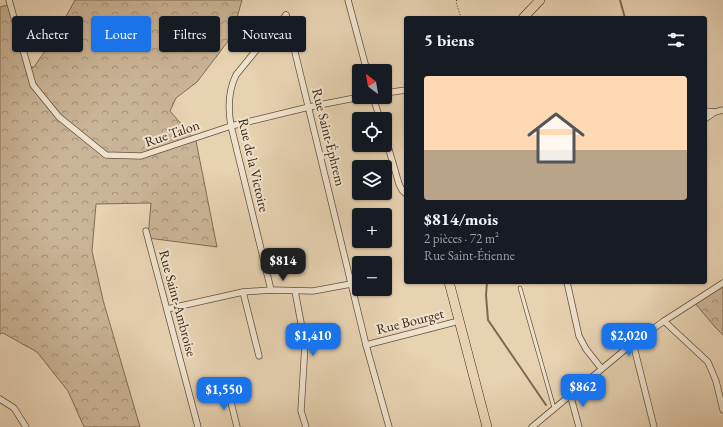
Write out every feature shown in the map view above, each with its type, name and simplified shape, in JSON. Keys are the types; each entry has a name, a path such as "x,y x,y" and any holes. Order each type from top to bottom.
{"main road":[{"path":"525,16 540,0"},
{"path":"450,284 487,427"}],"street":[{"name":"Rue Talon","path":"9,0 34,85 59,117 106,155 141,156 231,126 309,107 352,99"},
{"path":"348,0 364,64"},
{"name":"Rue de la Victoire","path":"271,290 231,126 229,104 232,84 242,67 275,26 286,15"},
{"name":"Rue Saint-Éphrem","path":"286,15 366,345 389,427"},
{"path":"392,92 404,90"},
{"path":"707,111 714,112 723,110"},
{"path":"707,117 714,112"},
{"path":"390,152 399,184 404,192"},
{"name":"Rue Saint-Ambroise","path":"146,231 198,427"},
{"path":"532,427 601,368 633,343 723,283"},
{"path":"167,309 243,292 271,290 313,291 351,284"},
{"path":"567,284 579,336 586,349 601,368"},
{"path":"294,291 305,344 302,411 306,427"},
{"path":"243,292 259,356"},
{"name":"Rue Bourget","path":"366,345 459,320"},
{"path":"664,321 708,362 716,381 723,410"},
{"path":"633,343 654,427"},
{"path":"228,390 237,427"},
{"path":"570,394 579,427"},
{"path":"0,399 14,408 26,427"}],"lane":[{"path":"520,288 554,408"}],"path":[{"path":"457,0 456,2 460,16"}],"green space":[{"path":"75,0 242,0 238,16 228,16 228,41 220,52 220,16 159,16 159,52 220,52 197,82 176,98 170,111 196,141 217,247 148,238 151,203 96,204 92,251 103,300 140,427 84,427 68,391 37,352 3,333 0,334 0,7 11,4 14,16 12,16 12,52 24,52 26,60 31,67 34,67 44,52 83,52 83,16 66,16"},
{"path":"723,287 723,335 694,302"}],"waterway":[{"path":"620,0 624,16"},
{"path":"487,284 488,320 546,405"}]}
